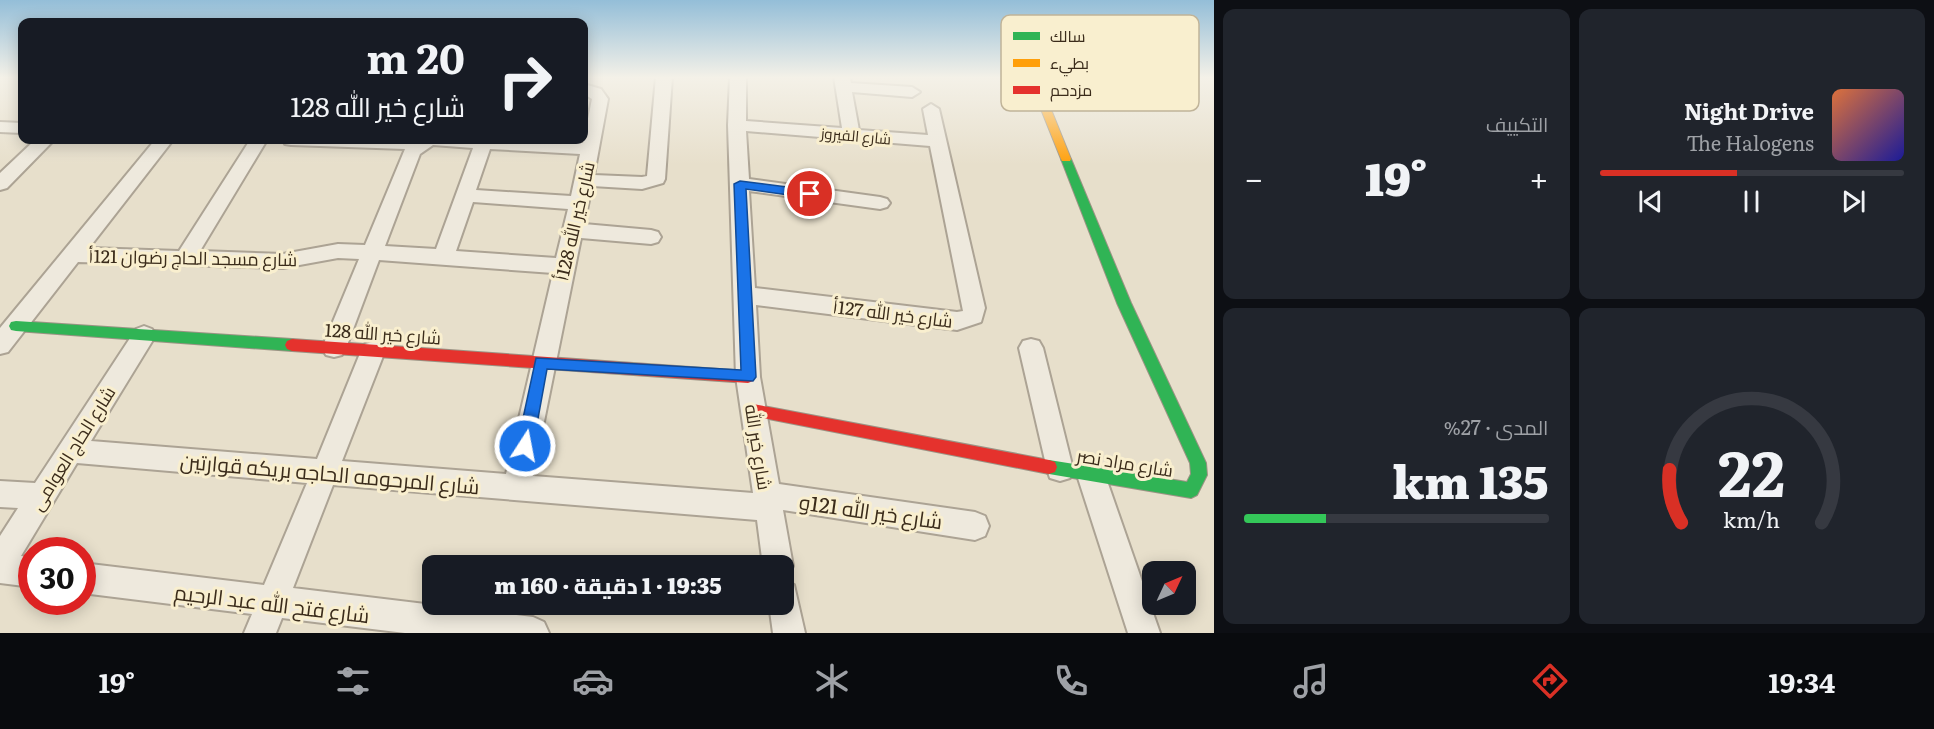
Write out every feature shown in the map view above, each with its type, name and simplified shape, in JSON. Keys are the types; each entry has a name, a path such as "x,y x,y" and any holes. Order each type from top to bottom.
{"street":[{"name":"شارع خير الله 128أ","path":"517,487 541,362 585,180 598,107"},
{"path":"585,180 642,183 656,179 662,107"},
{"name":"شارع خير الله","path":"737,107 748,377 776,555"},
{"path":"847,107 851,134"},
{"name":"شارع خير الله 127أ","path":"745,295 957,321 969,319 974,313 974,308 931,110"},
{"name":"شارع مراد نصر","path":"753,410 1091,475 1191,490 1199,475 1198,463 1124,303 1047,111"},
{"name":"شارع الفيروز","path":"737,125 938,141"},
{"path":"0,127 18,128"},
{"path":"0,184 41,144"},
{"path":"0,345 161,144"},
{"path":"185,258 256,144"},
{"path":"334,348 412,151 421,144"},
{"path":"444,257 483,144"},
{"path":"501,144 590,149"},
{"path":"740,184 880,203"},
{"path":"466,195 579,203"},
{"path":"573,231 651,237"},
{"name":"شارع مسجد الحاج رضوان 121أ","path":"72,255 284,261 338,251 565,266"},
{"name":"شارع خير الله 128","path":"16,326 748,377"},
{"name":"شارع الحاج العوامى","path":"0,562 144,335"},
{"path":"1031,348 1060,469"},
{"path":"260,633 373,351"},
{"name":"شارع المرحومه الحاجه بريكه قوارتين","path":"70,451 517,487 768,502"},
{"path":"1091,475 1144,633"},
{"path":"0,494 41,496"},
{"name":"شارع خير الله 121و","path":"768,502 975,526"},
{"path":"0,568 18,570"},
{"name":"شارع فتح الله عبد الرحيم","path":"96,580 272,602 455,629 533,633"},
{"path":"786,615 789,633"}],"traffic: fast":[{"path":"1049,467 1191,490 1199,475 1198,463 1124,303 1066,159"},
{"path":"16,326 292,345"}],"traffic: slow":[{"path":"1047,111 1066,159"}],"traffic: jam":[{"path":"292,345 748,377"},
{"path":"753,410 1049,467"}],"route":[{"path":"525,446 541,362 748,377 740,184 810,194"}]}
